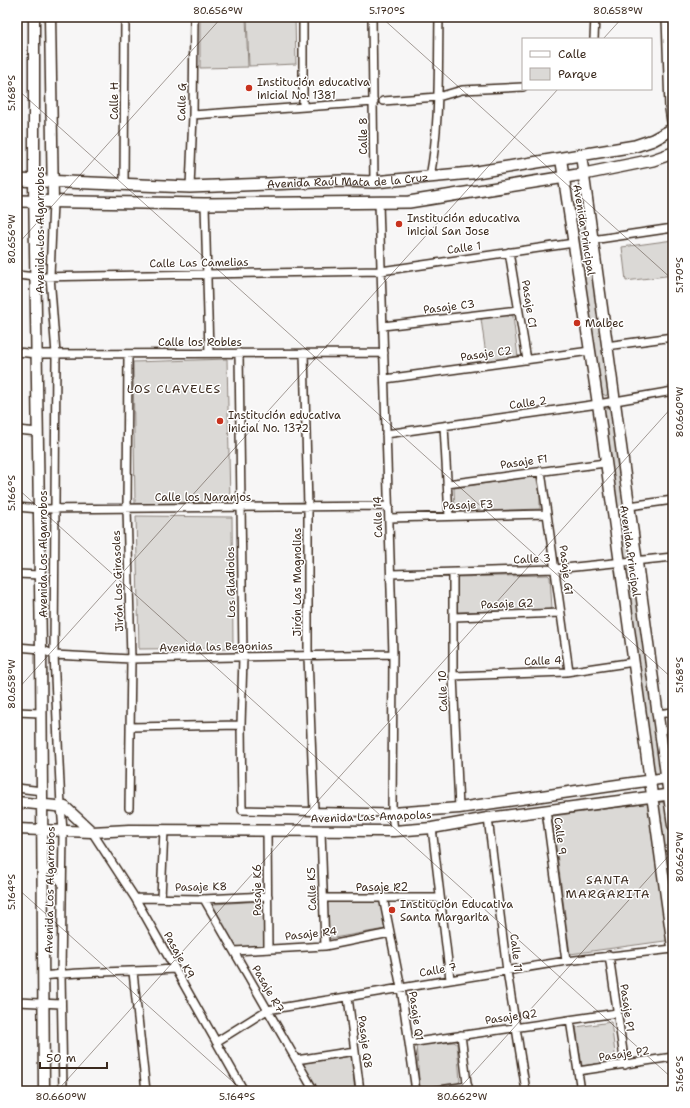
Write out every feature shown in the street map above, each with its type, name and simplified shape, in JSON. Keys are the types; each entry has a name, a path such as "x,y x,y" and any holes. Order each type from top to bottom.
{"main road":[{"name":"Avenida Raúl Mata de la Cruz","path":"17,180 124,186 190,187 342,181 374,182 471,173 635,146 653,140 672,129"},
{"name":"Avenida Raúl Mata de la Cruz","path":"17,201 205,204 409,202 564,178 653,160 673,154"}],"street":[{"name":"Avenida Los Algarrobos","path":"34,17 34,202 41,648 40,713 44,1091"},
{"name":"Avenida Los Algarrobos","path":"50,17 53,202 50,276 56,354 54,655 60,806 64,831 61,974 63,1091"},
{"name":"Calle H","path":"124,186 125,17"},
{"name":"Calle G","path":"190,187 193,114 194,17"},
{"path":"303,107 304,17"},
{"name":"Calle 8","path":"372,17 374,182"},
{"path":"430,177 434,155 438,97 439,17"},
{"path":"594,38 595,17"},
{"path":"666,17 669,108 672,129"},
{"path":"383,101 438,97 462,90 522,87"},
{"path":"193,114 374,102"},
{"name":"Avenida Principal","path":"581,155 657,714 670,778 673,824"},
{"name":"Avenida Principal","path":"561,159 598,404 673,948"},
{"name":"Calle 14","path":"379,203 393,654 392,813 394,831"},
{"path":"205,204 209,353"},
{"path":"592,240 673,228"},
{"name":"Calle 1","path":"381,271 574,243"},
{"name":"Pasaje C1","path":"509,252 526,360"},
{"name":"Calle Las Camelias","path":"17,275 36,277 381,271"},
{"name":"Pasaje C3","path":"383,326 518,310"},
{"path":"606,346 673,337"},
{"name":"Pasaje C2","path":"385,379 590,351"},
{"name":"Calle los Robles","path":"17,352 37,354 384,352"},
{"name":"Los Gladiolos","path":"239,353 243,658 241,725 242,810 314,811"},
{"name":"Jirón Las Magnolias","path":"304,353 308,507 308,657 314,811"},
{"name":"Jirón Los Girasoles","path":"128,354 127,508 131,659 129,808"},
{"name":"Calle 2","path":"386,434 598,404 673,391"},
{"path":"444,426 449,516"},
{"path":"17,430 38,432"},
{"name":"Pasaje F1","path":"447,484 541,470 605,463"},
{"name":"Pasaje G1","path":"541,470 569,671"},
{"path":"629,506 673,500"},
{"name":"Calle los Naranjos","path":"17,507 55,509 389,506"},
{"name":"Pasaje F3","path":"389,518 547,514"},
{"name":"Calle 3","path":"391,574 555,569 673,558"},
{"name":"Calle 10","path":"453,573 454,676 459,808"},
{"path":"17,574 40,575"},
{"name":"Pasaje G2","path":"454,617 560,614"},
{"path":"17,647 41,648"},
{"name":"Avenida las Begonias","path":"41,648 54,655 131,659 308,657 393,654"},
{"name":"Calle 4","path":"454,676 569,671 634,662"},
{"path":"17,712 40,713"},
{"path":"657,714 673,712"},
{"path":"130,727 241,725"},
{"name":"Avenida Las Amapolas","path":"392,813 459,808 670,778"},
{"path":"17,788 42,790"},
{"name":"Avenida Las Amapolas","path":"17,829 92,832 164,830 394,831 432,828 488,818 671,795"},
{"path":"17,802 65,807 92,832"},
{"name":"Calle 9","path":"546,810 566,961"},
{"path":"314,811 392,813"},
{"name":"Calle 11","path":"488,818 507,971 526,1091"},
{"path":"432,828 450,979"},
{"path":"161,898 164,830"},
{"name":"Pasaje K6","path":"267,831 268,949"},
{"name":"Calle K5","path":"321,831 324,946"},
{"name":"Pasaje K9","path":"92,832 135,898 244,1091"},
{"path":"42,870 50,870 62,883"},
{"name":"Pasaje K8","path":"135,898 204,899 268,896"},
{"name":"Pasaje Q1","path":"383,897 401,988 416,1091"},
{"name":"Pasaje R2","path":"323,898 440,898"},
{"name":"Pasaje R7","path":"204,899 314,1091"},
{"name":"Pasaje R4","path":"234,951 324,946 390,934"},
{"name":"Calle 7","path":"216,1042 267,1010 566,961 673,948"},
{"name":"Pasaje P1","path":"609,955 625,1065"},
{"path":"43,976 175,969"},
{"path":"133,972 146,1091"},
{"name":"Pasaje Q8","path":"348,997 360,1091"},
{"path":"17,1002 61,1004"},
{"name":"Pasaje Q2","path":"409,1043 617,1013"},
{"path":"570,1020 580,1091"},
{"path":"432,1091 468,1088 461,1035"},
{"path":"296,1060 355,1051"},
{"name":"Pasaje P2","path":"578,1071 673,1057"}],"green space":[{"path":"200,17 246,17 248,67 200,68"},
{"path":"247,17 295,17 296,64 249,66"},
{"path":"580,206 584,210 609,392 606,396 600,392 575,211 575,207"},
{"path":"673,240 673,275 626,281 622,247"},
{"path":"510,314 513,316 518,357 487,362 481,319"},
{"path":"227,359 230,502 135,504 133,362"},
{"path":"611,407 632,554 627,558 623,556 604,409"},
{"path":"536,476 540,493 540,509 455,512 454,488"},
{"path":"136,516 232,517 233,648 139,649"},
{"path":"631,565 633,568 661,773 658,775 652,772 624,568"},
{"path":"548,575 550,577 552,608 550,610 456,612 456,577"},
{"path":"661,802 666,804 673,854 673,916 657,804"},
{"path":"651,803 672,940 570,954 552,816"},
{"path":"262,901 264,904 264,945 262,947 234,947 213,905"},
{"path":"327,901 380,901 385,929 328,939"},
{"path":"611,1022 616,1061 582,1066 576,1027"},
{"path":"454,1042 457,1044 460,1081 457,1084 420,1090 416,1045"},
{"path":"351,1056 355,1091 318,1091 303,1065 304,1063"}],"place":[{"name":"Institución educativa inicial No. 1381","path":"249,88"},
{"name":"Institución educativa inicial San Jose","path":"399,224"},
{"name":"Malbec","path":"577,323"},
{"name":"Institución educativa inicial No. 1372","path":"220,421"},
{"name":"Institución Educativa Santa Margarita","path":"392,910"}],"district":[{"name":"LOS CLAVELES","path":"174,389"},
{"name":"SANTA MARGARITA","path":"608,887"}]}
